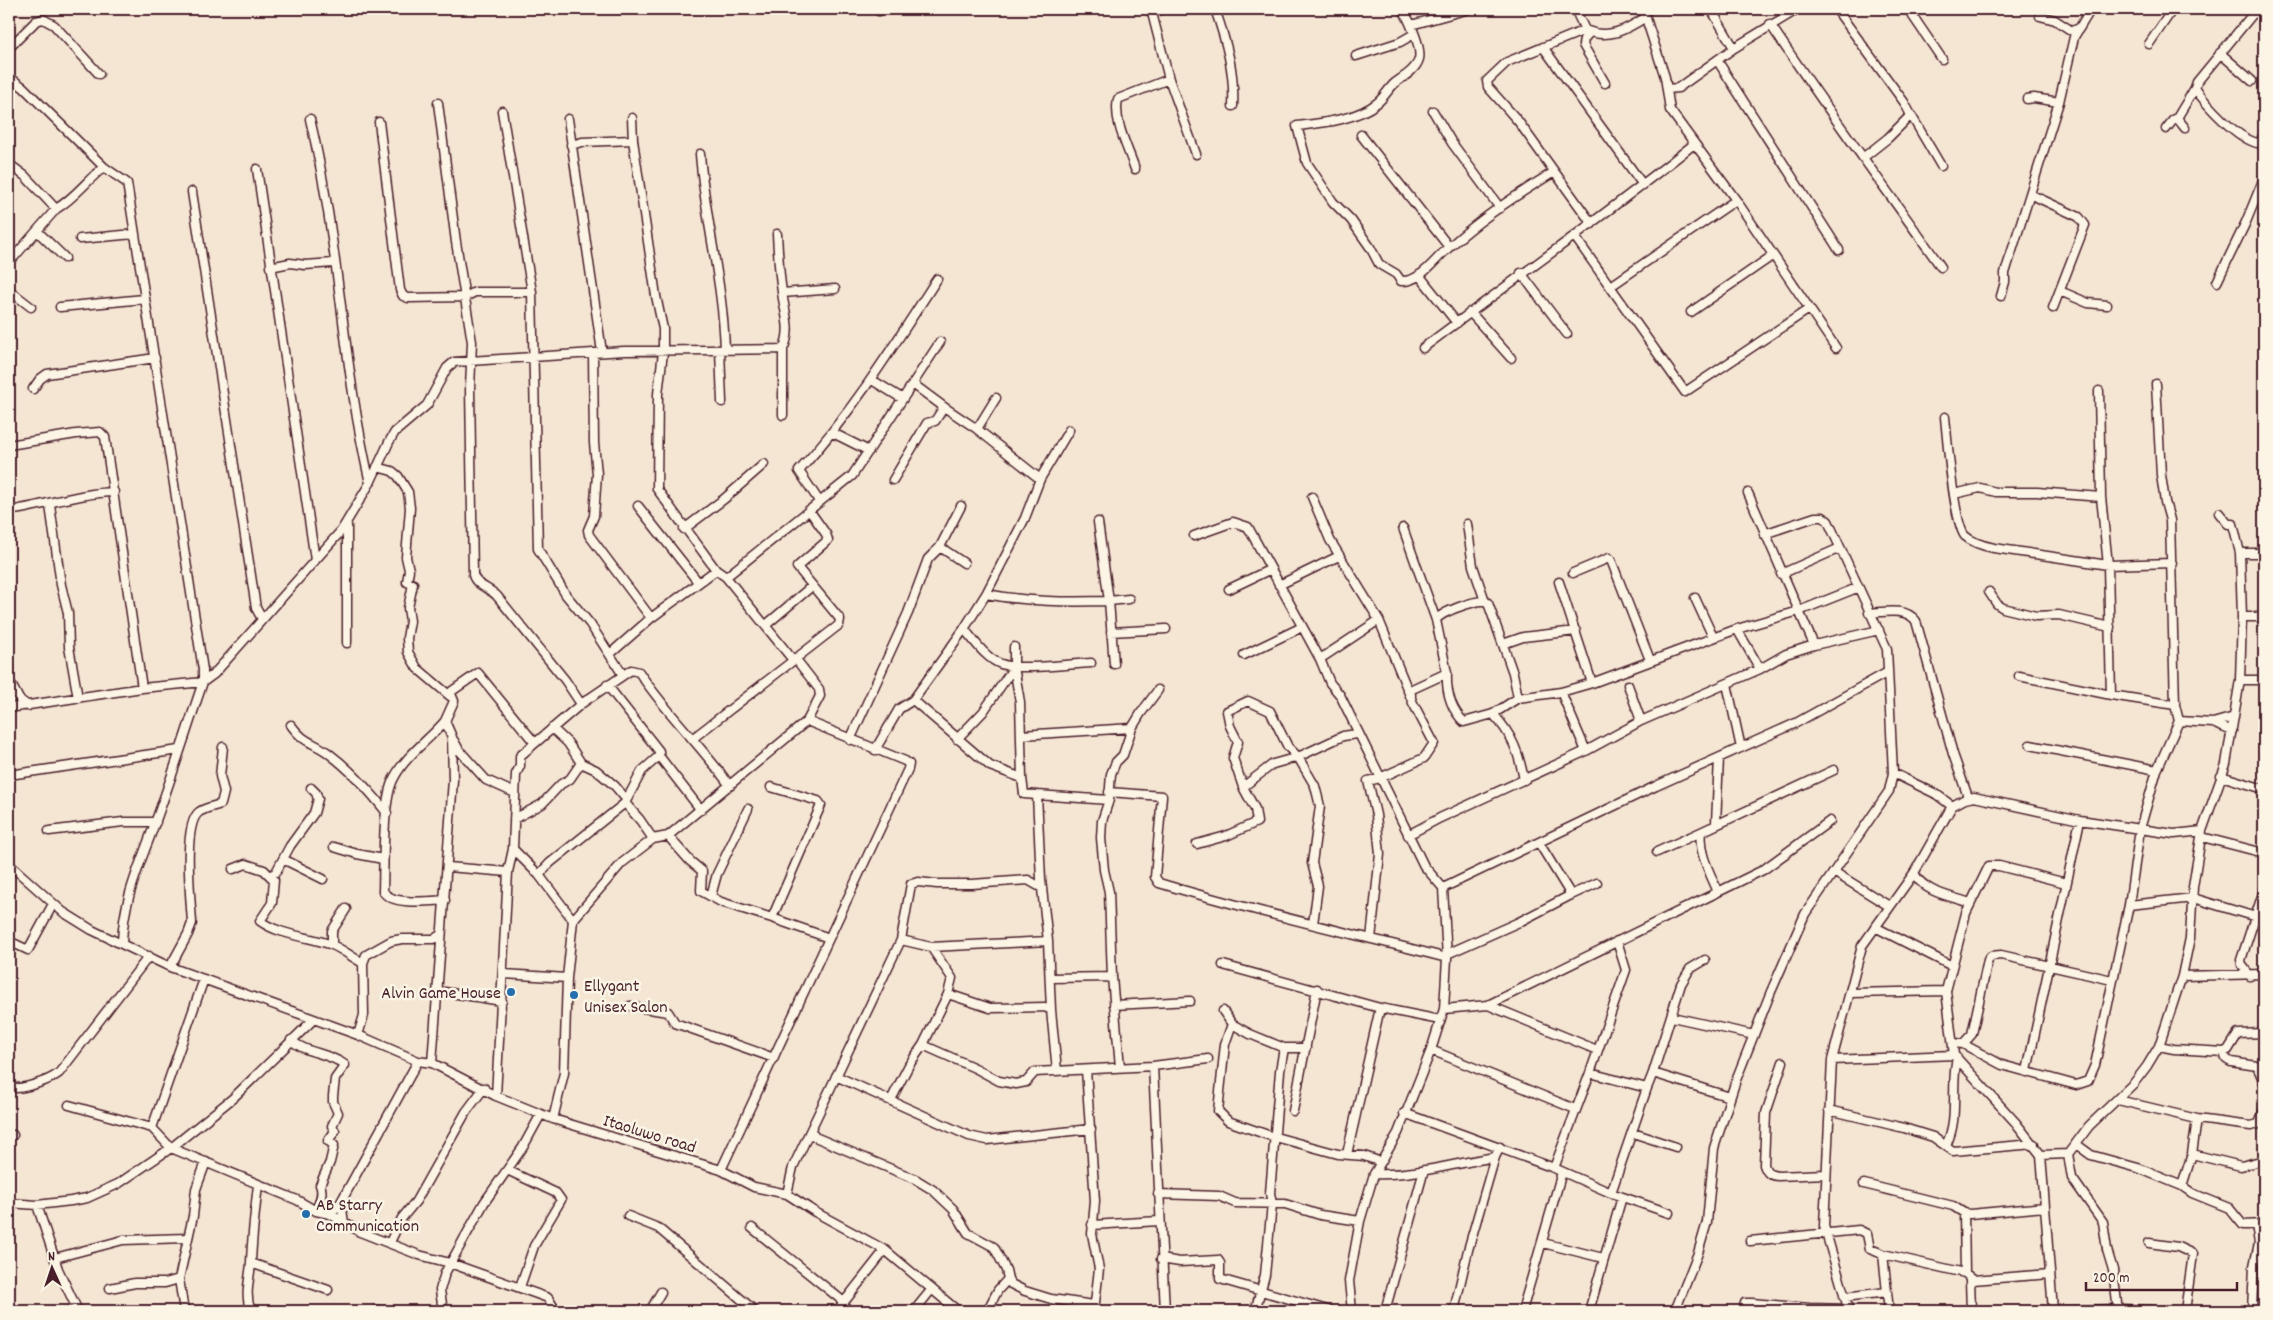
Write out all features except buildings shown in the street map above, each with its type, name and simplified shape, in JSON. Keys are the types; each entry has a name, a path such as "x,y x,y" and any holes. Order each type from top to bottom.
{"street":[{"path":"1163,9 1150,11 1169,79 1196,154"},
{"path":"1215,9 1231,63 1234,86 1233,106"},
{"path":"1403,9 1414,34 1419,54 1417,64 1394,84 1376,104 1366,110 1332,121 1297,126 1307,163 1333,202 1351,220 1370,247 1379,264 1396,274 1401,281 1410,281 1449,247 1500,208 1554,172"},
{"path":"1411,25 1469,9"},
{"path":"1575,9 1587,31 1583,45 1605,83"},
{"path":"1644,9 1665,76 1670,110 1736,200 1772,256 1836,348"},
{"path":"1710,9 1734,48"},
{"path":"1667,89 1678,88 1770,24 1798,9"},
{"path":"1836,9 1904,102 1941,166"},
{"path":"1908,9 1942,59"},
{"path":"2001,296 2005,282 2005,273 2058,102 2077,29 2091,9"},
{"path":"2149,44 2173,9"},
{"path":"2166,129 2176,118 2197,82 2249,12 2263,9"},
{"path":"2040,16 2055,20 2065,28 2077,29"},
{"path":"1592,224 1518,121 1487,85 1491,76 1507,62 1587,31 1607,35 1620,32 1646,17"},
{"path":"9,48 36,21 43,19 54,25 99,74"},
{"path":"1770,24 1843,131 1864,157 1941,267"},
{"path":"1356,56 1400,42 1414,34"},
{"path":"1543,47 1643,185"},
{"path":"2220,53 2252,82"},
{"path":"1717,60 1839,250"},
{"path":"9,76 23,87 104,167 127,183 203,670 203,682 156,822 129,892 124,914 122,944"},
{"path":"1135,169 1119,123 1116,108 1118,99 1169,79"},
{"path":"2195,88 2204,101 2250,142 2257,143 2263,137"},
{"path":"2027,99 2034,98 2058,102"},
{"path":"438,103 456,242 466,297 472,360 470,388 471,526 474,580 490,588 497,596 565,680 581,704"},
{"path":"1433,111 1452,143 1500,208"},
{"path":"502,112 532,292 538,549 566,595 610,654 623,675"},
{"path":"1864,157 1888,138 1911,115"},
{"path":"553,1119 564,1073 567,978 573,920 622,863 653,839 668,836 807,721 820,696 819,689 726,577 716,570 656,489 658,394 663,352 663,329 656,296 632,118"},
{"path":"2176,118 2185,128"},
{"path":"310,119 316,143 357,421 370,483"},
{"path":"568,119 602,352"},
{"path":"379,122 401,293 408,298 466,297 475,292 532,292"},
{"path":"1360,136 1449,247"},
{"path":"2263,137 2264,150"},
{"path":"571,145 582,142 634,140"},
{"path":"1423,348 1521,273 1575,237 1694,144"},
{"path":"700,154 708,225 722,293 722,402"},
{"path":"9,164 25,176 56,209"},
{"path":"11,257 56,209 74,197 89,178 104,167"},
{"path":"257,169 270,267 315,560"},
{"path":"2217,282 2246,222 2264,178"},
{"path":"192,192 256,608 262,620"},
{"path":"2030,194 2080,217 2085,225 2053,308"},
{"path":"1611,286 1736,200"},
{"path":"37,231 65,258"},
{"path":"80,239 134,234"},
{"path":"776,234 782,293 788,325 787,341 783,349 784,415"},
{"path":"1575,237 1685,392 1809,309"},
{"path":"1691,312 1772,256"},
{"path":"270,267 290,263 305,265 334,263"},
{"path":"1521,273 1568,334"},
{"path":"1419,275 1457,323"},
{"path":"819,501 799,471 833,433 872,380 937,279"},
{"path":"782,293 835,289"},
{"path":"9,290 31,307"},
{"path":"2060,291 2088,303 2107,305"},
{"path":"60,307 144,299"},
{"path":"1470,312 1511,358"},
{"path":"726,577 852,476 940,342"},
{"path":"9,708 142,688 203,682 214,674 347,523 370,483 395,432 427,405 450,364 472,360 602,352 783,349"},
{"path":"593,353 594,443 597,474 594,516 588,530 589,535 651,618"},
{"path":"34,389 40,378 47,374 155,358"},
{"path":"872,380 903,399"},
{"path":"913,384 977,429 1040,479"},
{"path":"1953,1043 1963,1044 1996,1063 2076,1085 2088,1081 2095,1065 2129,905 2140,830 2157,770 2179,721 2175,705 2170,520 2161,475 2156,384"},
{"path":"2099,391 2101,497 2108,564 2111,695"},
{"path":"977,429 996,398"},
{"path":"893,480 927,423 935,421 944,407"},
{"path":"1945,417 1957,519 1966,537 1982,546 2108,564 2172,563"},
{"path":"876,750 899,710 913,700 964,629 986,594 1025,518 1040,479 1068,430"},
{"path":"9,445 76,434 102,433 105,437 142,688"},
{"path":"833,433 869,451"},
{"path":"684,529 724,499 764,464"},
{"path":"377,467 392,471 398,476 405,486 410,502 406,557 409,570 406,582 412,584 408,608 410,622 407,638 408,652 417,668 450,696 451,694"},
{"path":"1954,494 1980,488 1996,492 2037,492 2101,497"},
{"path":"9,512 50,505 72,498 114,492"},
{"path":"1748,493 1781,574 1814,645"},
{"path":"1312,497 1330,540 1379,620 1413,703 1434,743 1424,758 1380,778 1368,781 1376,815 1380,854 1371,939"},
{"path":"50,505 61,585 68,613 69,647 78,698"},
{"path":"638,506 698,582"},
{"path":"850,740 908,614 928,559 940,547 961,506"},
{"path":"692,740 822,639 840,622 840,619 796,567 828,540 828,536 809,510"},
{"path":"2118,1310 2113,1270 2107,1250 2103,1222 2072,1178 2068,1154 2089,1126 2134,1083 2159,1046 2182,976 2190,938 2193,898 2202,834 2221,776 2232,731 2240,680 2242,617 2240,553 2233,524 2228,524 2220,513"},
{"path":"1674,1311 1698,1253 1707,1222 1714,1148 1730,1097 1754,1035 1805,914 1890,791 1893,773 1887,649 1857,588 1828,521 1823,517 1815,517 1764,534"},
{"path":"1098,522 1109,601 1114,664"},
{"path":"1194,536 1233,522 1248,526 1320,659 1330,683 1340,695 1357,734 1424,866 1443,888 1447,956 1444,1009 1431,1050 1404,1112 1398,1133 1374,1174 1360,1221 1349,1281 1352,1311"},
{"path":"347,523 347,643"},
{"path":"1467,524 1469,552 1479,587 1490,608 1503,644 1513,673 1518,698"},
{"path":"1403,528 1436,620 1447,674 1446,685 1450,698 1458,715 1464,722 1493,714 1518,698 1561,692 1592,683 1713,637 1799,611 1857,588"},
{"path":"940,547 964,563"},
{"path":"1781,574 1840,548"},
{"path":"2240,553 2264,553"},
{"path":"1280,585 1340,556"},
{"path":"1573,573 1609,558 1611,560 1650,660"},
{"path":"1229,589 1271,569"},
{"path":"610,654 651,618 716,570"},
{"path":"1559,582 1592,683"},
{"path":"766,625 812,586"},
{"path":"1989,592 1996,604 2003,608 2036,616 2059,616 2110,627"},
{"path":"986,594 1019,600 1066,602 1129,599"},
{"path":"1695,598 1713,637"},
{"path":"1436,620 1441,614 1476,601 1485,601"},
{"path":"1869,613 1908,613 1916,621 1953,754 1968,797"},
{"path":"2242,617 2264,617"},
{"path":"1320,659 1379,620"},
{"path":"1244,655 1302,627"},
{"path":"964,629 985,652 1000,664 1014,667 1091,663"},
{"path":"1111,632 1166,629"},
{"path":"1737,629 1760,669"},
{"path":"1408,835 1440,818 1586,750 1641,721 1760,669 1786,654 1814,645 1879,630"},
{"path":"1503,644 1523,637 1576,631"},
{"path":"1014,647 1014,667 1020,702 1024,794 1162,796 1155,877 1159,883 1238,907 1447,956 1597,883"},
{"path":"957,739 983,712 1014,667"},
{"path":"496,1096 508,872 513,849 516,774 520,766 520,756 534,742 581,704 631,670 639,672 730,786"},
{"path":"1443,888 1718,758 1796,724 1888,672"},
{"path":"451,694 456,688 478,673 534,742"},
{"path":"1413,703 1410,690 1447,674"},
{"path":"2019,676 2111,695 2175,705"},
{"path":"9,680 19,699 28,706"},
{"path":"2240,680 2264,680"},
{"path":"1727,684 1741,748"},
{"path":"607,685 650,738 659,751 659,756 701,810"},
{"path":"1628,685 1641,721"},
{"path":"1120,1067 1112,977 1109,892 1101,838 1102,821 1109,796 1111,774 1116,762 1123,755 1132,728 1140,713 1158,690"},
{"path":"1561,692 1586,750"},
{"path":"445,900 420,902 391,899 386,896 383,892 383,858 389,791 394,778 419,747 445,721 454,701 451,694"},
{"path":"913,700 990,766 1022,778"},
{"path":"1197,844 1226,836 1257,822 1255,809 1243,787 1233,758 1238,742 1230,726 1227,711 1248,701 1270,711 1288,747 1298,757 1315,786 1320,806 1312,863 1318,886 1313,924"},
{"path":"1493,714 1507,729 1515,743 1524,780"},
{"path":"2179,721 2213,723 2234,717"},
{"path":"445,721 459,750 486,780 515,792"},
{"path":"721,1170 909,764 905,760 850,740 807,721"},
{"path":"2213,723 2232,731"},
{"path":"292,724 303,739 327,752 366,787 387,813"},
{"path":"552,728 568,743 581,763 602,775 625,801 653,839"},
{"path":"1021,735 1132,728"},
{"path":"1243,787 1273,764 1298,757 1342,736 1357,734"},
{"path":"432,1063 440,935 448,867 453,780 452,737"},
{"path":"2030,746 2157,770"},
{"path":"170,967 192,923 188,839 193,820 199,812 221,804 224,792 220,776 223,747"},
{"path":"9,775 179,750"},
{"path":"540,875 550,863 625,801 642,772 659,756"},
{"path":"1716,824 1718,758"},
{"path":"514,819 542,804 561,784 570,779 581,763"},
{"path":"1657,852 1834,770"},
{"path":"1893,773 1936,794 1952,806"},
{"path":"2221,776 2264,788"},
{"path":"771,787 818,801 820,805 772,918"},
{"path":"270,876 276,872 299,832 314,813 318,799 316,793 310,788"},
{"path":"1037,795 1042,888 1048,941 1051,1010 1057,1071"},
{"path":"1743,1311 1745,1303 1849,1310 1824,1234 1832,1060 1862,946 1914,873 1952,806 1968,797 1974,797 2080,820 2140,830 2174,834 2202,834 2264,853"},
{"path":"710,896 717,874 748,809"},
{"path":"2027,1071 2080,820"},
{"path":"1444,1009 1488,1005 1763,870 1830,821"},
{"path":"49,831 123,822 156,822"},
{"path":"1700,832 1699,841 1705,863 1718,892"},
{"path":"668,836 690,861 702,871 701,891 721,902 829,938"},
{"path":"1540,843 1572,895"},
{"path":"334,847 357,854 383,858"},
{"path":"513,849 540,875 573,920"},
{"path":"284,859 323,879"},
{"name":"Itaoluwo road","path":"9,864 52,904 92,930 170,967 358,1035 418,1060 432,1063 484,1088 496,1096 553,1119 721,1170 754,1187 787,1194 815,1212 885,1250 958,1311"},
{"path":"233,869 246,864 264,870 274,880 272,903 260,921 274,930 332,945 363,963"},
{"path":"1946,1145 1953,1115 1956,1057 1946,991 1970,903 1989,866 1999,866 2066,883"},
{"path":"448,867 508,872"},
{"path":"1834,872 1889,906"},
{"path":"1914,873 1918,880 1927,888 1970,903"},
{"path":"787,1194 794,1167 901,940 911,884 918,882 972,884 1028,880 1042,888"},
{"path":"2250,976 2242,965 2241,960 2264,890"},
{"path":"2129,905 2193,898 2256,917"},
{"path":"9,941 28,950 52,904"},
{"path":"332,945 332,931 346,909"},
{"path":"1875,927 1952,966"},
{"path":"358,1035 364,1015 363,963 366,955 402,938 434,939 440,935"},
{"path":"901,940 931,947 1048,941"},
{"path":"1554,1168 1626,970 1617,941"},
{"path":"891,1100 948,994 952,978 931,947"},
{"path":"1963,1044 1972,1034 1990,956 2001,955 2049,968 2112,980"},
{"path":"9,1087 19,1089 50,1079 59,1073 149,956"},
{"path":"1611,1193 1633,1133 1681,984 1690,969 1705,960"},
{"path":"1223,965 1380,1008 1440,1020"},
{"path":"504,974 567,978"},
{"path":"2182,976 2250,976 2264,974"},
{"path":"1050,978 1112,977"},
{"path":"152,1128 204,979"},
{"path":"1293,1111 1317,990"},
{"path":"438,991 502,1001"},
{"path":"1850,993 1946,991"},
{"path":"948,994 990,1008 1045,1007 1051,1010"},
{"path":"1114,1005 1190,1001"},
{"path":"1488,1005 1597,1050"},
{"path":"630,1006 668,1012 675,1023 774,1058"},
{"path":"1348,1154 1380,1008"},
{"path":"1223,1012 1232,1024 1250,1034 1284,1048 1306,1048"},
{"path":"1672,1016 1754,1035"},
{"path":"9,1203 36,1205 71,1201 101,1192 137,1172 171,1148 233,1098 313,1020"},
{"path":"1232,1024 1225,1044 1218,1111 1228,1121 1338,1154 1364,1156 1381,1162"},
{"path":"2159,1046 2174,1049 2224,1052 2228,1050 2238,1034 2264,1034"},
{"path":"291,1040 301,1048 321,1052 345,1065 335,1079 333,1100 338,1113 332,1126 335,1131 328,1141 334,1144 330,1162 320,1185 322,1192 316,1211"},
{"path":"922,1045 975,1068 999,1081 1016,1084 1026,1082 1035,1072 1153,1066 1208,1059"},
{"path":"1255,1311 1265,1274 1272,1204 1270,1193 1280,1071 1284,1048"},
{"path":"1431,1050 1575,1109"},
{"path":"2224,1052 2226,1059 2231,1062 2257,1066 2264,1082"},
{"path":"1832,1060 1956,1057 2034,1144 2041,1155 2053,1311 2174,1311"},
{"path":"330,1214 340,1202 418,1060"},
{"path":"1783,1062 1766,1113 1764,1165 1766,1172 1778,1176 1826,1174"},
{"path":"1153,1066 1164,1311"},
{"path":"811,1131 815,1137 915,1179 932,1190 953,1210 968,1233 988,1242 994,1247 1011,1284 1025,1291 1051,1299 1094,1308 1098,1294 1099,1269 1092,1225 1094,1201 1086,1070"},
{"path":"1590,1073 1648,1088"},
{"path":"1653,1073 1730,1097"},
{"path":"836,1076 969,1136 987,1140 1091,1129"},
{"path":"390,1242 402,1218 416,1200 466,1112 484,1088"},
{"path":"2118,1100 2197,1119 2251,1126 2260,1124 2264,1110"},
{"path":"70,1104 152,1128 171,1148 297,1200 316,1211 330,1214 360,1232 390,1242 419,1255 450,1263 548,1298 556,1311"},
{"path":"1829,1110 1933,1137 1953,1151 1958,1152 2034,1144"},
{"path":"1404,1112 1554,1168 1611,1193 1669,1212"},
{"path":"443,1311 440,1284 450,1263 484,1203 523,1147 540,1114"},
{"path":"2182,1186 2192,1154 2197,1119"},
{"path":"1633,1133 1676,1147"},
{"path":"2076,1144 2091,1155 2138,1168 2229,1208 2243,1225 2260,1225 2259,1243 2254,1266 2252,1311"},
{"path":"1454,1311 1468,1250 1495,1157 1500,1147"},
{"path":"2041,1155 2068,1154"},
{"path":"2192,1154 2240,1166 2264,1160"},
{"path":"1374,1174 1406,1174 1495,1157"},
{"path":"184,1311 179,1279 193,1216 196,1189 206,1162"},
{"path":"507,1170 556,1193 561,1200 534,1246 520,1287"},
{"path":"1385,1311 1424,1170"},
{"path":"1522,1311 1562,1172"},
{"path":"1864,1184 1953,1206 1964,1213 2000,1212 2045,1207"},
{"path":"250,1311 246,1293 251,1263 251,1241 258,1185"},
{"path":"1158,1194 1219,1196 1235,1203 1285,1204 1320,1215 1360,1221"},
{"path":"1589,1311 1622,1197"},
{"path":"340,1202 344,1223"},
{"path":"36,1205 64,1284 78,1311"},
{"path":"1964,1213 1971,1311"},
{"path":"628,1216 658,1228 755,1311"},
{"path":"1092,1225 1159,1221"},
{"path":"752,1228 844,1302"},
{"path":"1750,1241 1862,1230 1867,1234 1870,1249 1968,1276 1976,1281 2050,1274"},
{"path":"55,1258 123,1240 187,1238"},
{"path":"1543,1243 1603,1258"},
{"path":"2149,1243 2178,1247 2193,1254 2185,1311"},
{"path":"837,1311 885,1250"},
{"path":"1883,1254 1889,1311"},
{"path":"1161,1260 1180,1262 1218,1260 1220,1263 1220,1279 1331,1311"},
{"path":"251,1263 328,1290"},
{"path":"110,1288 135,1283 165,1283 179,1279"},
{"path":"987,1311 998,1290 1008,1279"},
{"path":"914,1311 932,1289"},
{"path":"650,1311 661,1292"},
{"path":"1844,1298 1887,1292"},
{"path":"376,1311 387,1311"}],"place":[{"name":"Alvin Game House","path":"511,992"},
{"name":"Ellygant Unisex Salon","path":"574,995"},
{"name":"AB Starry Communication","path":"306,1214"}]}
